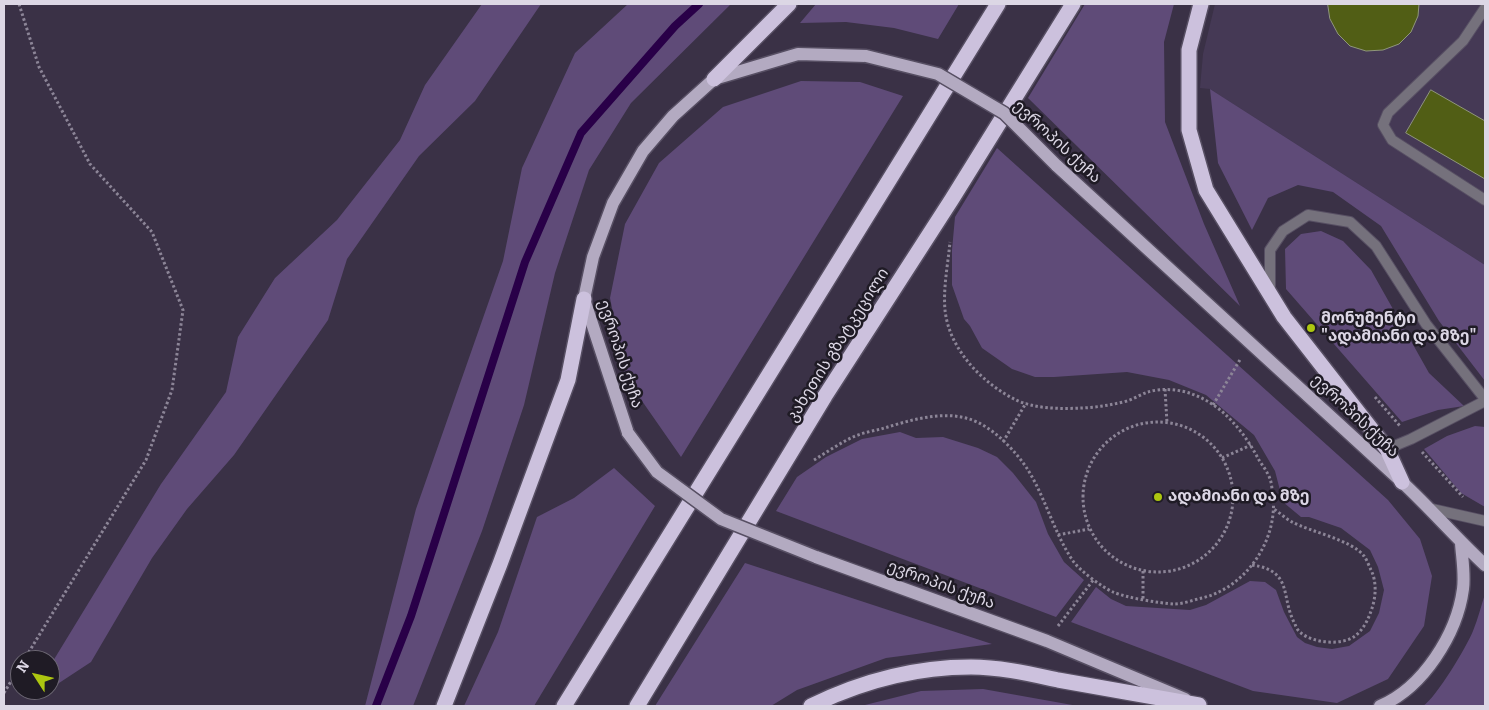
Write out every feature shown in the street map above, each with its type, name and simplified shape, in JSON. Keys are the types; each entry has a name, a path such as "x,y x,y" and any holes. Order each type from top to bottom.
{"highway":[{"path":"714,79 789,4"},
{"path":"564,706 998,4"},
{"name":"კახეთის გზატკეცილი","path":"637,706 825,396 952,199 1072,4"},
{"path":"1201,4 1189,50 1189,130 1206,190 1284,317 1387,448 1402,482"},
{"path":"444,706 568,380 584,299"},
{"path":"811,706 838,693 884,678 933,670 972,667 1021,673 1201,706"}],"main road":[{"name":"ევროპის ქუჩა","path":"1201,706 1047,641 816,557 721,519 657,472 628,433 584,299 593,257 613,203 643,151 673,116 714,79 798,54 866,56 938,74 1004,113 1056,165 1432,509 1461,543 1485,565"},
{"path":"1380,706 1392,702 1426,672 1451,633 1463,589 1461,543"}],"street":[{"path":"1485,8 1463,41 1388,113 1383,124 1392,140 1485,200"},
{"path":"1270,292 1270,250 1283,231 1308,215 1350,222 1376,246 1426,324 1485,400 1411,439 1387,448"},
{"path":"1432,509 1485,521"}],"path":[{"path":"19,4 39,67 90,164 152,232 183,310 172,390 146,460 30,650"},
{"path":"814,460 854,436 938,416 968,418 987,427 1014,451 1027,469 1042,496 1058,535 1075,563 1113,592 1176,604 1214,595 1236,581 1256,560 1268,537 1274,509 1270,480 1251,445 1234,422 1213,405 1191,393 1165,389 1147,392 1130,400 1100,407 1075,408 1041,407 1018,401 994,387 972,368 960,350 945,312 951,234"},
{"path":"1213,405 1250,342"},
{"path":"1165,389 1167,423"},
{"path":"1372,394 1485,521"},
{"path":"1003,442 1026,403"},
{"path":"1157,422 1183,426 1205,438 1222,458 1232,482 1232,508 1224,533 1209,552 1190,565 1167,572 1143,571 1121,563 1103,548 1090,529 1083,506 1084,482 1093,460 1109,440 1132,426 1157,422"},
{"path":"1222,458 1251,445"},
{"path":"1252,566 1265,567 1276,574 1285,586 1291,617 1300,633 1316,641 1335,643 1354,637 1366,622 1374,603 1375,579 1364,555 1328,535 1309,530 1291,522 1274,509"},
{"path":"1058,535 1090,529"},
{"path":"1143,571 1143,599"},
{"path":"1047,641 1094,579"}],"shaded area":[{"path":"482,4 541,4 475,101 419,156 347,259 328,320 234,455 187,509 152,558 91,662 60,682 60,650 161,484 226,392 238,337 275,278 337,220 400,140 425,85"},
{"path":"628,4 731,4 631,103 589,170 555,273 524,405 482,531 413,706 365,706 416,509 503,261 522,168 575,53"},
{"path":"816,4 959,4 938,39 894,28 846,22 800,23"},
{"path":"1085,4 1174,4 1164,42 1165,122 1204,224 1240,306 1028,98"},
{"path":"1215,4 1485,4 1485,265 1210,89 1200,88 1203,54"},
{"path":"801,81 860,82 903,96 681,457 626,378 610,298 625,224 659,163 723,107"},
{"path":"1210,89 1485,265 1485,381 1439,321 1381,226 1333,192 1298,185 1268,198 1252,230 1218,163"},
{"path":"997,148 1388,500 1420,539 1432,576 1424,626 1388,679 1337,703 1253,691 1071,622 1096,587 1111,599 1126,606 1190,610 1206,605 1250,581 1265,582 1276,590 1284,612 1297,637 1305,643 1332,649 1349,646 1370,631 1379,613 1384,590 1378,567 1370,550 1341,528 1309,517 1301,517 1283,502 1275,471 1254,435 1206,395 1169,380 1127,372 1035,377 1012,369 982,348 964,319 952,285 952,250 955,217"},
{"path":"1321,231 1343,241 1371,270 1429,373 1464,406 1438,410 1402,422 1286,289 1285,249 1301,234"},
{"path":"1475,426 1485,427 1485,507 1461,493 1424,449 1447,436"},
{"path":"900,432 916,438 943,437 978,448 997,457 1013,473 1036,502 1048,534 1064,562 1084,580 1056,617 776,511 797,477 826,457 862,439"},
{"path":"614,468 655,506 534,706 464,706 498,632 537,517 574,498"},
{"path":"745,563 992,644 886,658 797,690 771,706 655,706"},
{"path":"1485,594 1485,706 1423,706 1443,683 1470,638"},
{"path":"983,689 1078,706 861,706 921,691"}],"building":[{"path":"1328,4 1419,4 1418,16 1411,32 1399,44 1383,50 1366,51 1350,46 1338,34 1330,19"},
{"path":"1431,90 1485,121 1485,179 1406,133"}],"waterway":[{"path":"376,706 411,616 525,262 581,133 675,26 699,4"}],"place":[{"name":"მონუმენტი \"ადამიანი და მზე\"","path":"1311,328"},
{"name":"ადამიანი და მზე","path":"1158,497"}]}
